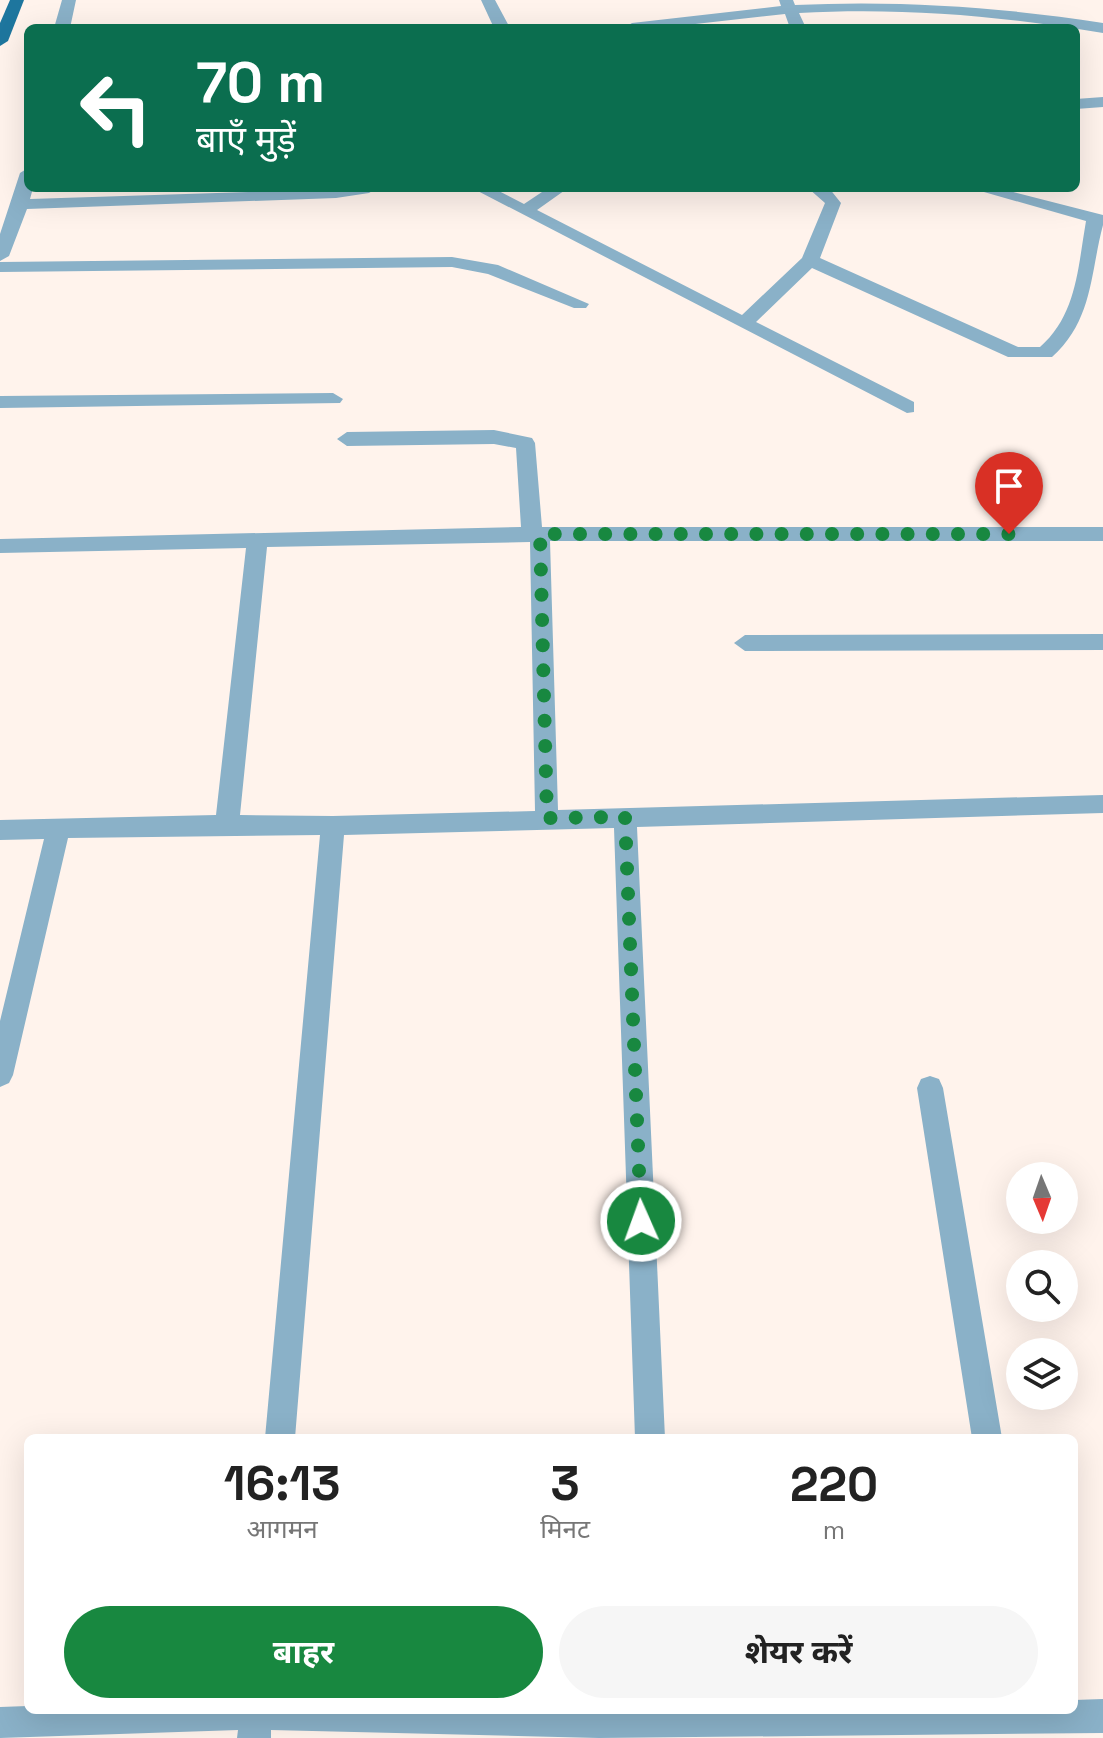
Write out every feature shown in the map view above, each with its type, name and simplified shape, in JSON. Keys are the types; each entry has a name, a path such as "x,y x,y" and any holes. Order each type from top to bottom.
{"main road":[{"path":"0,41 17,0"}],"street":[{"path":"63,24 69,0"},
{"path":"488,0 500,24"},
{"path":"650,24 690,15 786,2 906,1 995,7 1036,6 1103,28"},
{"path":"786,2 796,24"},
{"path":"990,24 995,7"},
{"path":"1080,104 1103,102"},
{"path":"0,256 24,188"},
{"path":"20,204 343,192"},
{"path":"488,192 907,407"},
{"path":"524,211 554,192"},
{"path":"744,324 810,260 833,203 824,192"},
{"path":"810,260 1015,353 1045,353 1070,331 1099,219 994,192"},
{"path":"0,267 452,262 492,269 580,304"},
{"path":"0,402 333,399"},
{"path":"347,439 494,437 525,443 536,534 547,818"},
{"path":"0,546 536,534 1103,534"},
{"path":"227,824 257,540"},
{"path":"745,643 1103,642"},
{"path":"0,830 227,824 333,826 1103,804"},
{"path":"625,817 650,1434"},
{"path":"280,1434 333,826"},
{"path":"0,1075 58,829"},
{"path":"930,1088 986,1434"},
{"path":"0,1724 256,1720 661,1724 1034,1722 1103,1716"}],"route":[{"path":"641,1221 625,817 547,818 540,534 1009,534"}]}
